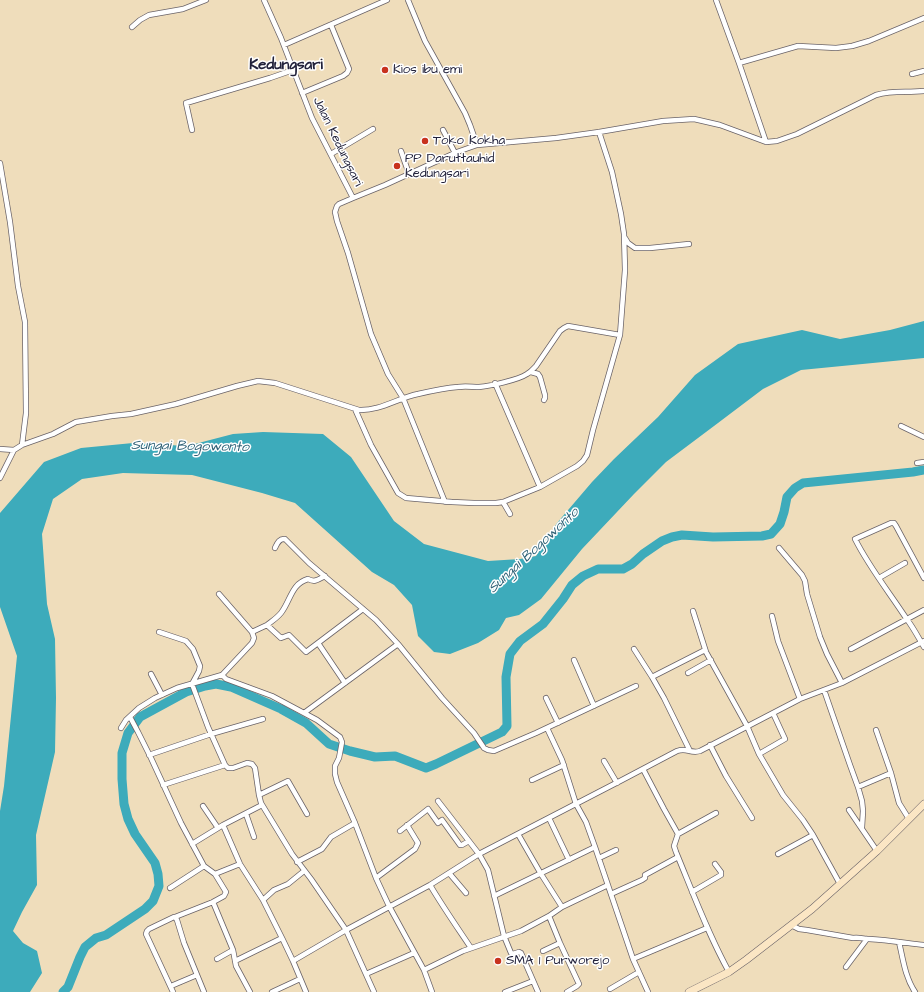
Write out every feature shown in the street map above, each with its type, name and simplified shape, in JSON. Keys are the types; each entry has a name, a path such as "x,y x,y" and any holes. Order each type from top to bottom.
{"main road":[{"path":"689,992 729,972 754,955 791,924 812,909 877,851 924,804"}],"street":[{"path":"132,27 148,15 183,9 206,0"},
{"name":"Jalan Kedungsari","path":"264,0 312,118 352,198 337,206 335,212 336,221 348,253 371,334 388,374 403,398"},
{"path":"284,46 387,0"},
{"path":"408,0 425,41 467,119 477,145"},
{"path":"716,0 740,63 766,142"},
{"path":"740,63 798,46 836,48 852,46 869,41 924,18"},
{"path":"302,93 343,76 349,69 331,25"},
{"path":"192,130 186,103 293,70"},
{"path":"912,74 924,71"},
{"path":"352,198 385,185 455,153 477,145 556,138 663,121 694,120 720,124 766,142 777,141 797,134 876,95 896,91 924,92"},
{"path":"331,154 373,129"},
{"path":"443,130 455,153"},
{"path":"355,409 371,445 398,493 406,498 445,502 503,502 540,487 583,461 587,455 592,430 620,335 626,270 624,234 621,214 600,132"},
{"path":"401,151 409,174"},
{"path":"0,163 10,222 18,286 25,322 26,413 22,445"},
{"path":"624,234 628,243 635,248 689,244"},
{"path":"0,478 14,450 22,445 53,434 76,422 131,414 176,404 258,381 275,383 355,409 368,411 403,398 435,390 480,386 526,375 536,366 560,331 568,326 620,335"},
{"path":"531,372 538,374 540,377 545,395 544,400"},
{"path":"495,383 540,487"},
{"path":"403,398 445,502"},
{"path":"901,426 924,437"},
{"path":"0,449 14,450"},
{"path":"917,463 924,462"},
{"path":"503,502 510,514"},
{"path":"924,578 894,523 855,539 879,578 922,641 924,647"},
{"path":"275,548 280,540 285,539 309,563 376,620 477,737 484,748 488,750 494,751 636,686"},
{"path":"780,548 802,575 805,581 807,594 820,637 842,683"},
{"path":"879,578 905,563"},
{"path":"252,632 267,625 277,617 282,611 292,592 301,582 308,580 316,581 325,576"},
{"path":"121,728 126,720 139,708 155,698 177,688 192,685 222,675 252,643 254,638 252,632 219,594"},
{"path":"267,625 281,638 289,635 306,652 364,609"},
{"path":"851,649 924,610"},
{"path":"693,611 705,650 747,726 759,754 783,794 813,835 840,884"},
{"path":"772,616 778,641 800,699"},
{"path":"159,632 186,640 193,649 200,666 192,685"},
{"path":"293,961 389,906 430,885 480,854 677,751 687,749 696,752 700,751 800,699 842,683 922,641"},
{"path":"318,643 345,683"},
{"path":"304,713 398,644"},
{"path":"634,649 664,698 690,751"},
{"path":"652,677 705,650"},
{"path":"574,660 594,706"},
{"path":"688,673 711,660"},
{"path":"151,674 162,695"},
{"path":"222,675 226,678 272,696 317,720 340,737 342,742 335,766 337,782 355,822 376,878 389,906 424,970 432,992"},
{"path":"192,685 225,765 228,768 233,768 247,763 252,764 255,768 262,805 284,843 346,930 374,992"},
{"path":"824,690 862,801 862,827"},
{"path":"546,698 558,723"},
{"path":"759,754 785,739 773,713"},
{"path":"130,717 192,844 204,866 215,874 225,894 213,902 175,918 172,917 146,931 146,934 173,992"},
{"path":"149,755 263,718"},
{"path":"547,728 564,765 576,804 586,822 633,959 648,992"},
{"path":"876,730 891,773 899,802 909,819"},
{"path":"710,745 726,776 752,818"},
{"path":"604,761 618,783"},
{"path":"163,785 225,765"},
{"path":"532,780 564,765"},
{"path":"643,769 678,834"},
{"path":"858,787 891,773"},
{"path":"259,795 288,780 307,814"},
{"path":"438,801 480,854 488,870 504,936 511,953 521,953 538,992"},
{"path":"192,844 223,825 262,805"},
{"path":"203,806 218,828"},
{"path":"400,831 428,809 438,823 442,820 460,845 463,845 469,841"},
{"path":"850,810 877,851"},
{"path":"716,813 678,834 674,846 707,928 729,972"},
{"path":"246,814 254,836"},
{"path":"549,818 568,860"},
{"path":"298,862 322,849 332,837 355,822"},
{"path":"223,825 240,864 263,900 282,938 306,992"},
{"path":"376,878 415,849 418,844 407,825"},
{"path":"518,834 562,907"},
{"path":"778,854 813,835"},
{"path":"494,896 595,847"},
{"path":"599,858 616,850"},
{"path":"611,894 642,880 646,875 678,857"},
{"path":"215,874 240,864"},
{"path":"692,892 721,875 721,872 715,864"},
{"path":"170,888 204,866"},
{"path":"263,900 274,890 288,884 304,871"},
{"path":"449,873 466,893"},
{"path":"430,885 470,948"},
{"path":"424,970 470,948 520,931 549,916 562,907 608,885"},
{"path":"213,902 233,950 236,966 250,992"},
{"path":"549,916 579,984 567,992"},
{"path":"175,918 204,992"},
{"path":"791,924 799,929 867,939 924,945"},
{"path":"633,959 707,928"},
{"path":"235,961 282,938"},
{"path":"846,967 867,939"},
{"path":"899,942 906,976 915,992"},
{"path":"543,950 560,943"},
{"path":"217,959 233,950"},
{"path":"366,974 414,953"},
{"path":"610,989 639,972"},
{"path":"171,986 197,975"},
{"path":"272,992 300,979"},
{"path":"505,992 533,981"}],"water":[{"name":"Sungai Bogowonto","path":"924,321 924,358 801,370 763,389 666,462 582,549 541,599 519,615 506,618 499,630 478,643 450,654 434,652 418,636 412,605 394,585 372,572 295,503 192,475 123,473 82,479 53,499 42,534 47,604 55,639 55,752 36,835 37,885 13,931 23,943 37,951 42,973 30,992 0,992 0,811 4,786 17,656 0,607 0,513 44,462 81,448 133,443 187,446 233,434 263,432 323,434 351,457 394,521 424,544 488,561 520,559 536,556 557,523 592,482 658,417 695,375 738,344 802,330 840,339 890,330"}],"waterway":[{"path":"63,992 68,987 85,947 96,938 106,935 145,909 153,901 159,886 155,863 135,834 128,819 124,804 122,753 128,733 140,717 186,692 216,684 231,687 281,709 306,723 329,744 375,757 395,756 426,768 502,732 507,726 506,677 510,654 520,641 543,624 572,585 583,576 598,569 623,569 662,541 672,537 682,535 713,537 762,536 771,534 780,524 787,497 795,488 803,483 924,470"}],"place":[{"name":"Kios ibu emi","path":"385,70"},
{"name":"Toko Kokha","path":"425,141"},
{"name":"PP Daruttauhid Kedungsari","path":"397,166"},
{"name":"SMA 1 Purworejo","path":"498,961"}],"district":[{"name":"Kedungsari","path":"286,66"}]}
